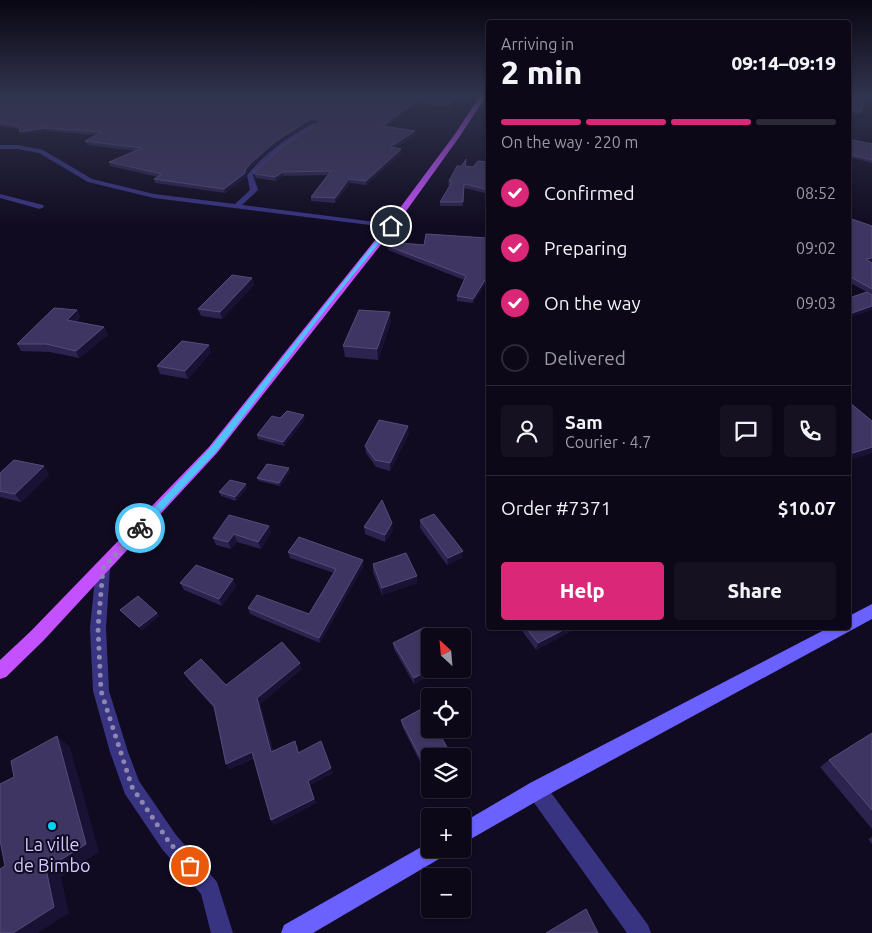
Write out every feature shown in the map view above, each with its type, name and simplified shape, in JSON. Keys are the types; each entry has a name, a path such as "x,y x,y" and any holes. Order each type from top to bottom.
{"main road":[{"path":"0,671 103,568 213,450 334,294 391,226 455,140"}],"street":[{"path":"237,206 254,190 250,175 267,155 286,140"},
{"path":"0,147 18,147 41,152 90,181 154,196 391,226"},
{"path":"0,196 40,207"},
{"path":"103,568 98,628 101,691 119,752 132,787 169,842 210,889 222,933"},
{"path":"851,623 872,611"},
{"path":"471,829 537,790 838,630"},
{"path":"537,790 640,933"},
{"path":"292,933 421,858"}],"building":[{"path":"278,140 252,162 245,170 245,173 224,189 154,179 162,174 109,162 142,148 85,141"},
{"path":"293,140 402,140 390,147 401,149 366,181 349,179 335,198 311,197 331,171 283,172 275,177 255,174 254,172"},
{"path":"851,141 872,143 872,160 851,155"},
{"path":"466,159 465,166 473,167 478,161 486,162 486,189 464,184 463,202 440,202 452,182 449,181 457,166 462,166"},
{"path":"851,219 872,226 872,258 866,259 872,263 872,289 851,277"},
{"path":"426,234 486,238 486,279 473,299 457,296 466,276 388,246 389,242 424,245"},
{"path":"232,275 252,278 220,312 198,309"},
{"path":"867,292 872,295 872,306 851,313 851,297"},
{"path":"54,308 77,310 67,320 104,327 76,351 46,344 17,344"},
{"path":"359,310 390,312 377,349 343,346"},
{"path":"182,341 209,345 185,371 157,366"},
{"path":"851,404 872,421 872,447 853,453 851,451"},
{"path":"287,411 304,415 283,442 257,435 272,416 280,418"},
{"path":"379,420 408,426 390,463 375,460 365,446"},
{"path":"14,460 44,466 15,494 0,491 0,473"},
{"path":"267,464 289,468 279,483 257,478"},
{"path":"230,480 246,484 235,497 219,492"},
{"path":"382,500 392,523 385,535 364,527"},
{"path":"434,514 463,551 448,558 420,520"},
{"path":"229,515 269,526 258,542 234,534 228,542 213,538"},
{"path":"299,537 363,560 319,638 248,608 257,595 309,614 336,569 288,552"},
{"path":"406,553 417,576 382,588 373,564"},
{"path":"196,565 233,579 219,599 180,583"},
{"path":"138,596 157,613 139,627 120,610"},
{"path":"421,629 421,674 414,678 393,643"},
{"path":"528,630 563,630 538,643"},
{"path":"282,642 300,663 257,698 271,752 295,741 298,753 321,741 331,768 308,781 314,799 271,820 252,752 226,764 214,706 184,673 201,659 226,685"},
{"path":"421,709 421,738 442,738 447,748 421,748 421,759 401,720"},
{"path":"872,733 872,810 829,760"},
{"name":"La ville de Bimbo","path":"57,736 86,844 46,869 54,907 13,933 0,933 0,869 5,866 0,840 0,784 14,777 11,761"},
{"path":"586,909 598,933 546,933"}],"way so far":[{"path":"140,528 103,568 98,628 101,691 119,752 132,787 169,842 190,866"}],"place":[{"name":"La ville de Bimbo","path":"52,826"}],"route":[{"path":"140,528 213,450 334,294 391,226"}]}
